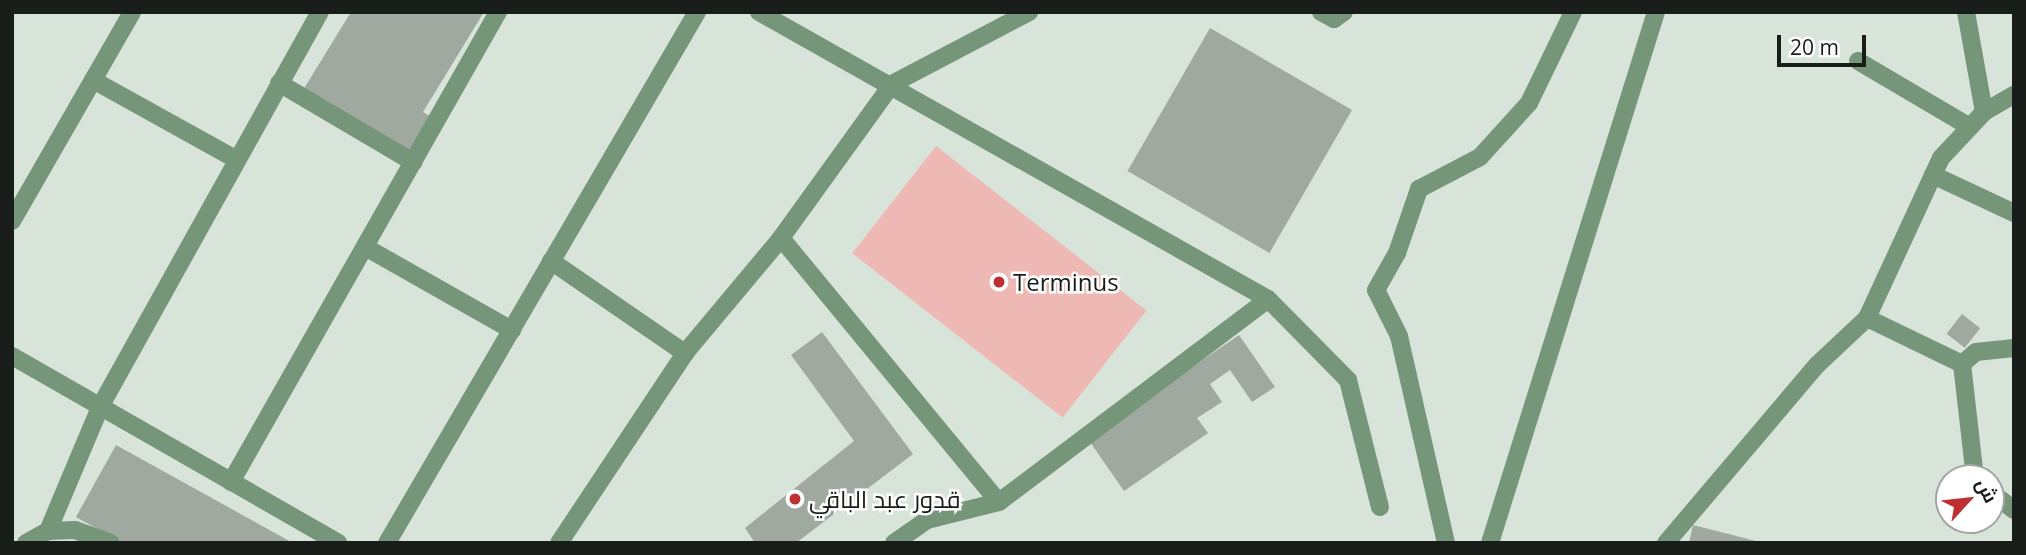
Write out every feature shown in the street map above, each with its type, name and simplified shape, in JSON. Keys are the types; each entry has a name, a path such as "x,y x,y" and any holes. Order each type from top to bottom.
{"street":[{"path":"12,221 132,12"},
{"path":"48,531 100,407 234,158 320,12"},
{"path":"232,482 498,12"},
{"path":"387,543 697,12"},
{"path":"759,12 892,84 1268,299 1348,380 1380,507"},
{"path":"559,543 685,353 781,238 892,84 1029,12"},
{"path":"1321,12 1334,19 1344,12"},
{"path":"1446,543 1399,336 1376,290 1397,253 1419,189 1480,157 1529,103 1573,12"},
{"path":"1490,543 1656,12"},
{"path":"1966,12 1984,112"},
{"path":"1858,61 1970,127"},
{"path":"93,80 234,158"},
{"path":"279,83 413,162"},
{"path":"1666,543 1817,365 1867,318 1933,175 1984,112 2014,94"},
{"path":"1933,175 2014,213"},
{"path":"781,238 999,502"},
{"path":"365,247 512,330"},
{"path":"551,261 685,353"},
{"path":"894,543 927,520 999,502 1268,299"},
{"path":"1867,318 1962,365"},
{"path":"1962,365 1976,352 2014,348"},
{"path":"17,364 100,407 338,543"},
{"path":"1962,365 1971,404 1974,464"},
{"path":"26,543 48,531 91,532 111,543"}],"shaded area":[{"name":"Terminus","path":"936,146 1146,310 1063,418 852,253"}],"building":[{"path":"351,12 484,12 423,112 431,117 404,160 300,95"},
{"path":"1210,28 1352,110 1270,253 1128,171"},
{"path":"1962,314 1980,328 1965,348 1947,334"},
{"path":"822,332 913,454 796,543 755,543 745,528 854,441 791,355"},
{"path":"1239,335 1275,387 1252,402 1230,370 1210,384 1222,402 1197,418 1208,433 1124,491 1088,439"},
{"path":"116,445 293,543 122,543 76,517"},
{"path":"1693,525 1760,542 1760,543 1689,543"}],"place":[{"name":"Terminus","path":"999,282"},
{"name":"قدور عبد الباقي","path":"795,499"}]}
